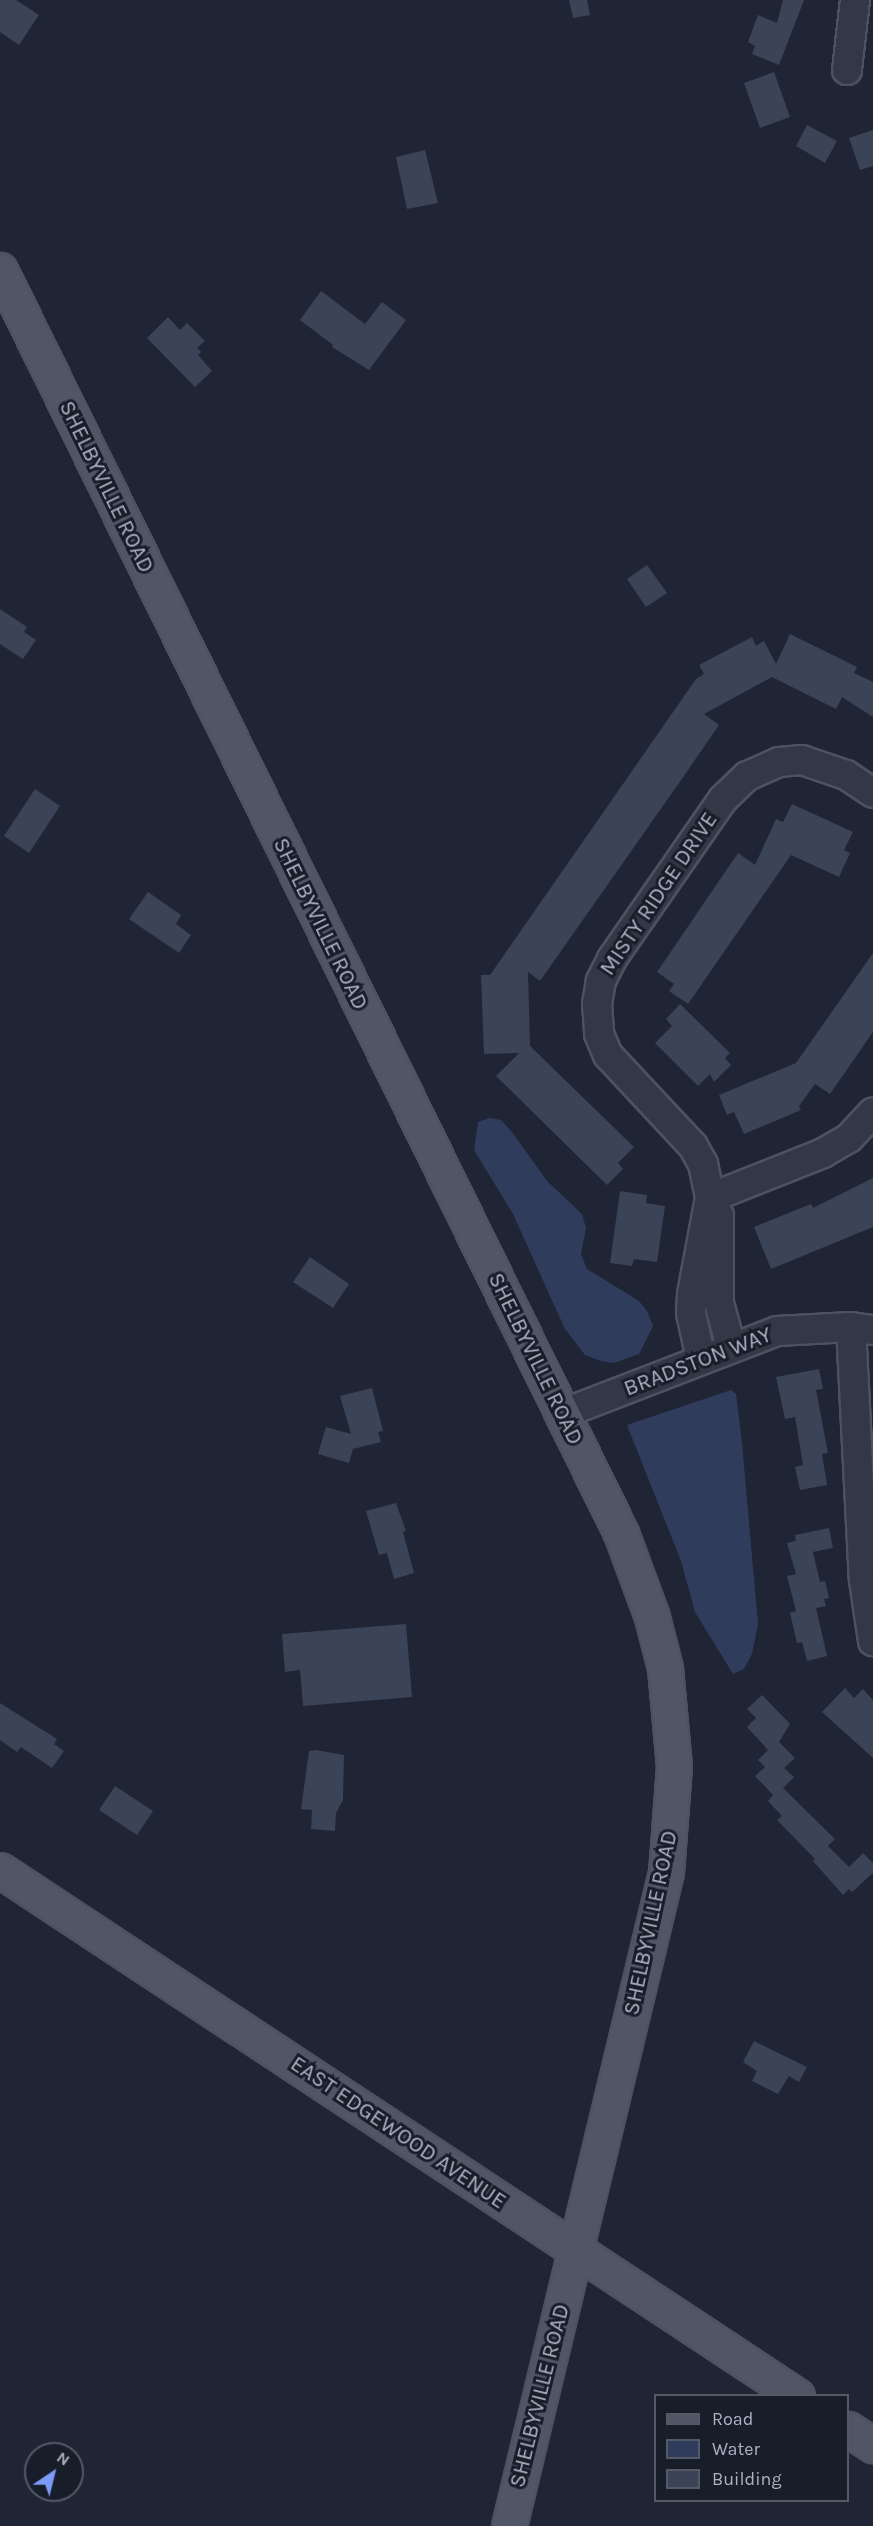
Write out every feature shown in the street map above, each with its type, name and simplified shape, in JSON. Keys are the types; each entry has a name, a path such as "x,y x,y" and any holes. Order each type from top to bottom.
{"main road":[{"name":"SHELBYVILLE ROAD","path":"0,270 629,1550 650,1608 665,1668 674,1766 666,1872 509,2526"},
{"name":"EAST EDGEWOOD AVENUE","path":"0,1870 794,2394"},
{"path":"849,2429 873,2445"}],"street":[{"path":"847,70 855,0"},
{"name":"MISTY RIDGE DRIVE","path":"731,1347 719,1303 719,1216 710,1198 703,1164 693,1146 608,1054 598,1026 601,981 632,931 723,799 741,780 762,767 792,760 814,762 846,775 873,793"},
{"path":"710,1198 823,1153 849,1137 873,1113"},
{"name":"MISTY RIDGE DRIVE","path":"701,1359 691,1312 692,1294 710,1198"},
{"path":"862,1329 864,1580 873,1641"},
{"name":"BRADSTON WAY","path":"562,1414 777,1331 862,1329"}],"water":[{"path":"490,1118 501,1120 547,1181 582,1214 586,1228 581,1254 587,1269 639,1301 647,1311 653,1326 639,1354 614,1363 601,1361 585,1355 565,1329 513,1214 474,1150 478,1122"},
{"path":"731,1390 736,1394 742,1443 758,1624 752,1654 744,1669 733,1674 695,1612 681,1561 627,1425"}],"building":[{"path":"0,0 16,0 39,15 19,45 0,32"},
{"path":"569,0 587,0 590,15 573,18"},
{"path":"783,0 804,0 779,65 752,54 755,46 748,42 758,15 777,23"},
{"path":"774,72 790,117 760,128 744,83"},
{"path":"807,125 837,141 825,163 796,146"},
{"path":"873,130 873,166 860,170 849,138"},
{"path":"425,150 438,203 407,209 396,157"},
{"path":"321,291 365,324 382,302 406,320 369,370 332,347 333,345 300,320"},
{"path":"168,317 180,330 187,323 205,341 197,348 201,352 198,355 212,371 195,387 147,338"},
{"path":"647,565 667,593 646,607 627,579"},
{"path":"0,609 27,627 24,632 36,640 23,659 0,644"},
{"path":"790,634 857,667 854,673 873,682 873,717 842,697 836,709 772,677 704,714 719,725 540,981 528,972 530,1046 634,1147 618,1163 623,1169 607,1185 496,1076 519,1053 484,1054 481,975 490,975 696,679 704,674 699,665 752,637 756,646 764,641 776,664"},
{"path":"35,789 60,806 29,853 4,836"},
{"path":"792,804 853,832 844,850 850,853 839,877 791,855 688,1004 669,991 674,984 657,972 738,853 755,865 776,819 783,822"},
{"path":"148,892 181,915 176,924 191,935 179,953 129,919"},
{"path":"873,953 873,1032 830,1094 815,1084 799,1106 801,1110 744,1134 734,1112 727,1115 719,1095 796,1063"},
{"path":"680,1004 730,1053 725,1058 731,1065 714,1082 710,1074 698,1086 655,1043 672,1026 666,1019"},
{"path":"873,1178 873,1227 771,1269 754,1227 811,1204 813,1208"},
{"path":"620,1191 647,1195 646,1203 665,1206 657,1262 634,1259 632,1266 610,1263"},
{"path":"310,1257 349,1284 333,1308 293,1282"},
{"path":"819,1369 823,1389 816,1390 828,1453 822,1454 827,1485 800,1490 795,1467 803,1465 795,1417 785,1419 776,1377"},
{"path":"372,1388 383,1431 378,1432 381,1442 353,1449 349,1463 318,1454 326,1427 351,1434 340,1396"},
{"path":"396,1503 406,1531 403,1532 414,1573 394,1579 387,1553 379,1555 366,1511"},
{"path":"829,1528 833,1548 813,1552 820,1582 825,1581 829,1598 824,1599 826,1606 816,1608 827,1656 807,1661 802,1642 797,1643 790,1613 796,1611 787,1576 796,1574 787,1543 796,1541 795,1535"},
{"path":"406,1624 412,1697 303,1706 300,1670 285,1672 282,1634"},
{"path":"845,1688 854,1698 863,1689 873,1700 873,1758 822,1712"},
{"path":"762,1695 790,1724 779,1742 795,1758 784,1768 794,1777 783,1788 835,1839 828,1846 849,1867 863,1853 873,1863 873,1873 852,1892 849,1889 843,1895 813,1861 815,1859 777,1820 782,1816 768,1801 773,1795 755,1776 765,1767 758,1760 768,1750 747,1727 756,1718 747,1709"},
{"path":"0,1703 57,1739 54,1744 64,1751 52,1768 21,1747 17,1752 0,1740"},
{"path":"309,1751 344,1755 343,1800 336,1813 335,1831 311,1829 312,1810 301,1809"},
{"path":"115,1786 153,1811 137,1835 99,1810"},
{"path":"754,2041 807,2067 799,2082 789,2076 778,2094 752,2081 757,2071 743,2062"}]}
